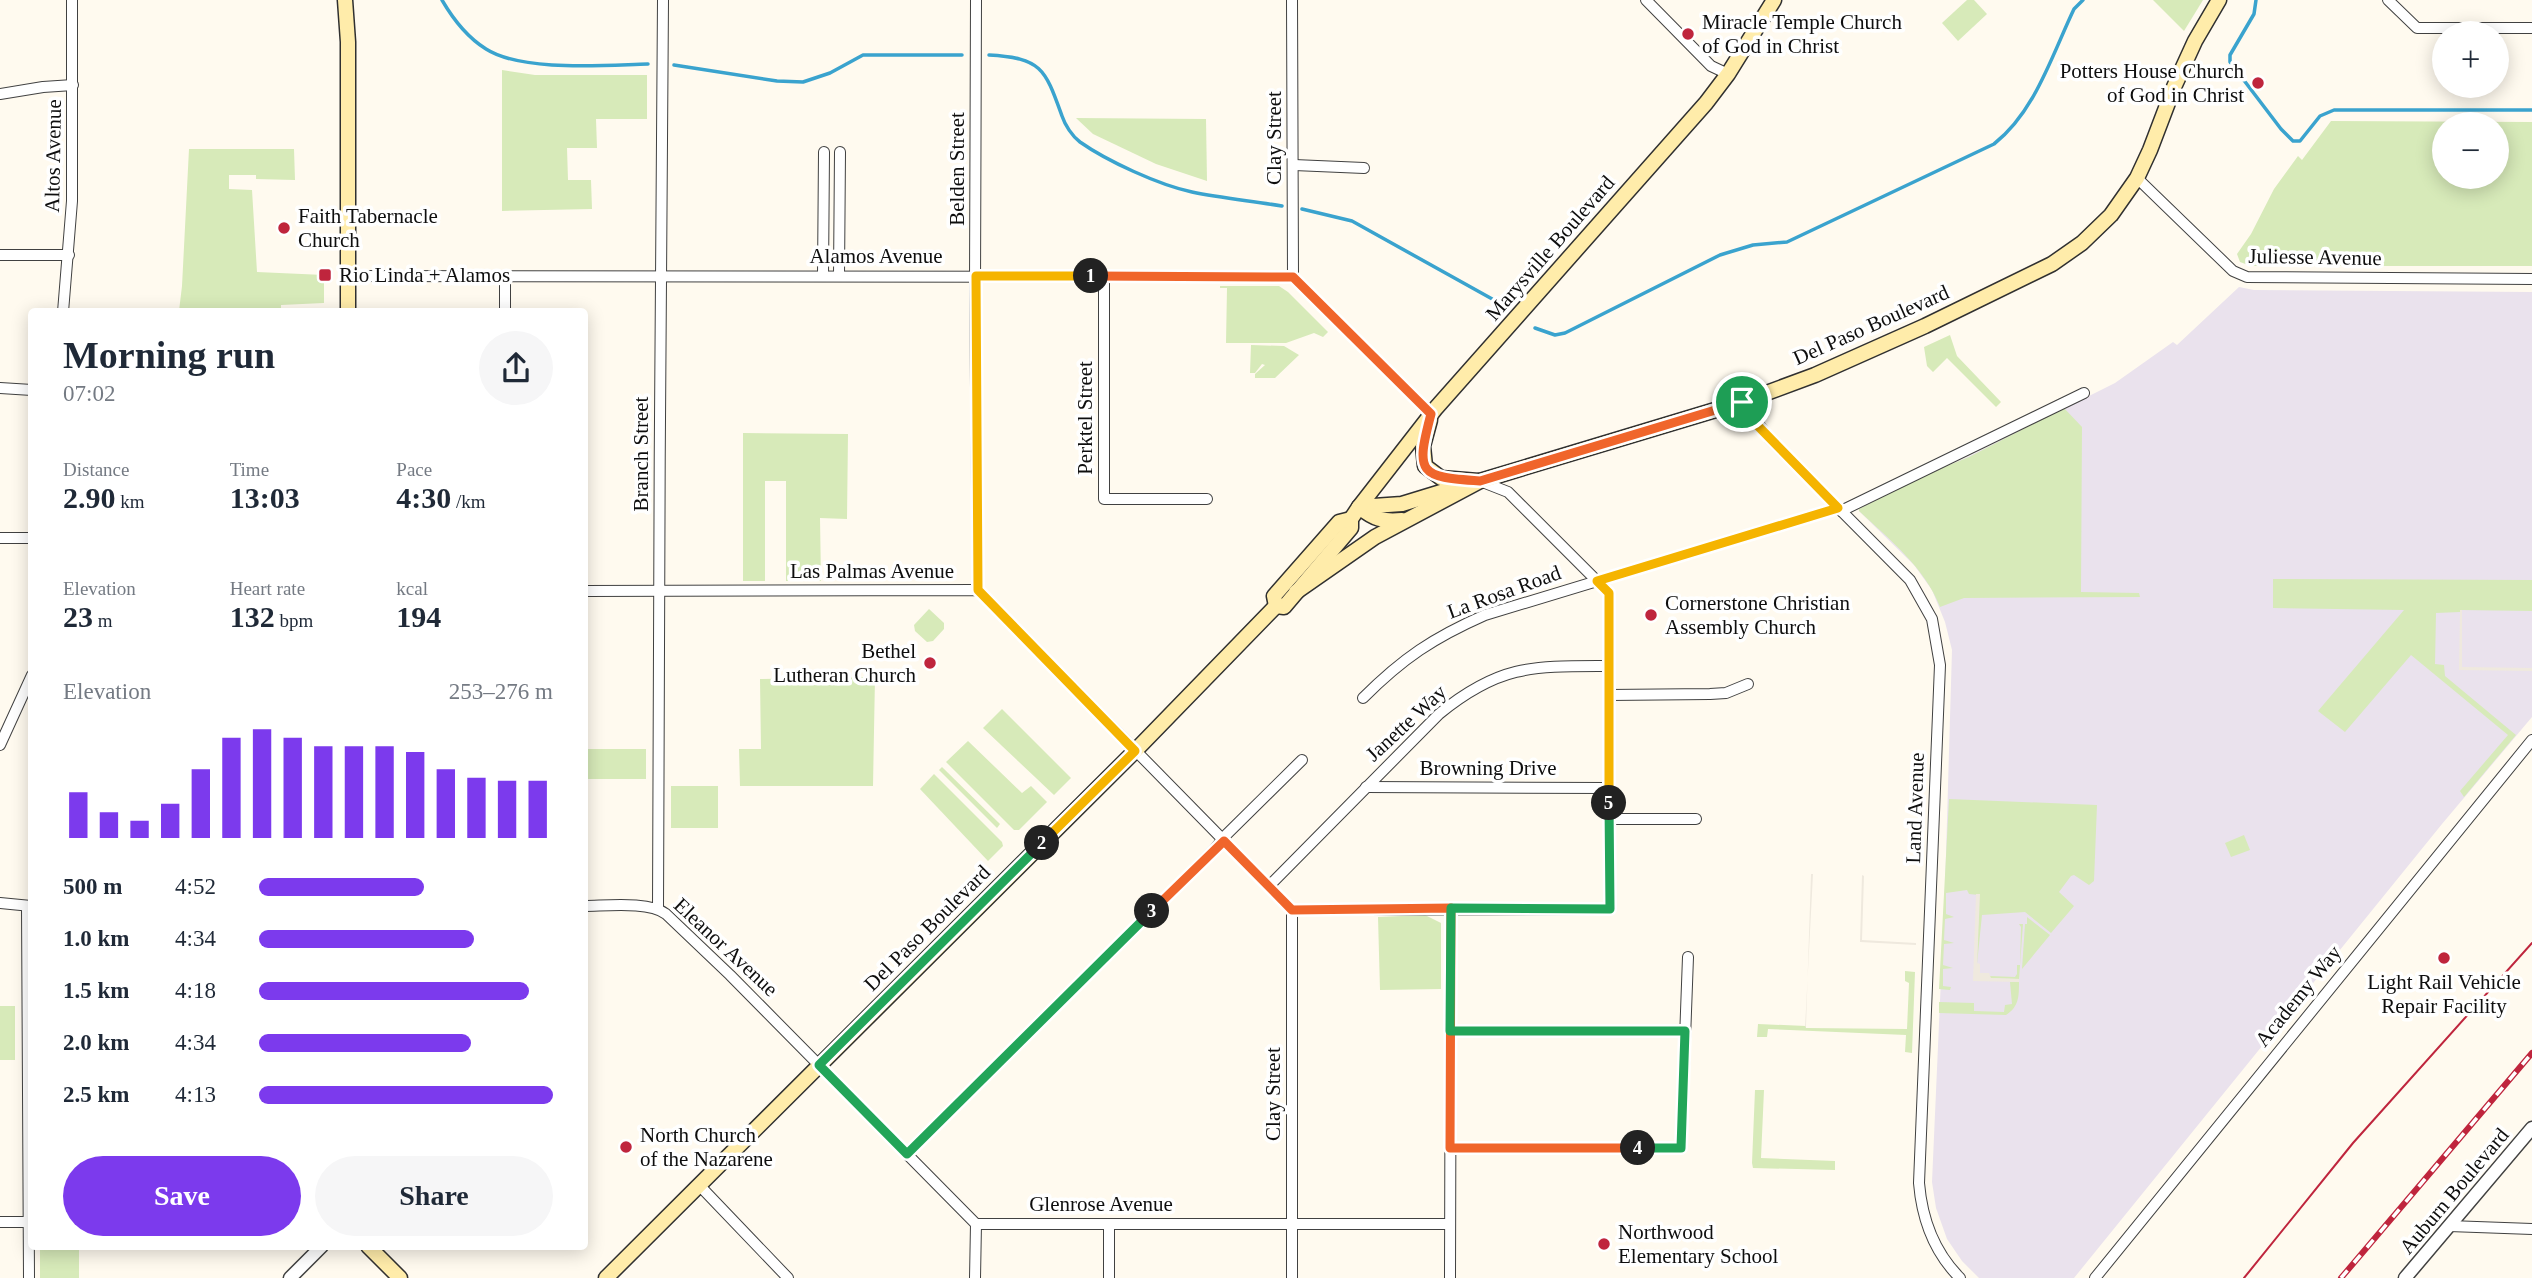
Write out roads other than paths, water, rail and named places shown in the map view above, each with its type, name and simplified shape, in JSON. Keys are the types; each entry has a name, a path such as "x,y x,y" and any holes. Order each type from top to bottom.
{"main road":[{"path":"345,0 348,41 348,308"},
{"name":"Marysville Boulevard","path":"1355,513 1339,522 1291,577 1275,596 1276,606 1284,607 1351,528 1355,513 1431,414 1706,103 1728,74 1773,0"},
{"name":"Del Paso Boulevard","path":"1296,592 1404,520 1480,481 1742,402 1850,360 2052,264 2073,251 2102,225 2137,178 2180,73 2219,0"},
{"path":"1431,414 1423,446 1425,466 1441,478 1480,481"},
{"path":"1355,513 1402,504 1480,481"},
{"path":"1355,513 1387,522 1404,520"},
{"name":"Del Paso Boulevard","path":"606,1278 1135,751 1276,606"},
{"path":"372,1250 400,1278"}],"street":[{"name":"Altos Avenue","path":"63,308 73,178 72,0"},
{"name":"Branch Street","path":"658,908 663,0"},
{"name":"Belden Street","path":"976,0 978,590"},
{"name":"Clay Street","path":"1292,0 1293,277"},
{"path":"1646,0 1711,66 1728,74"},
{"path":"2388,0 2417,28 2532,28"},
{"path":"0,94 73,85"},
{"path":"823,276 824,152"},
{"path":"839,276 840,152"},
{"path":"1294,165 1364,168"},
{"path":"824,168 840,169"},
{"name":"Juliesse Avenue","path":"2137,178 2233,271 2247,277 2532,279"},
{"path":"0,255 69,255"},
{"name":"Alamos Avenue","path":"348,276 1293,277"},
{"path":"505,276 505,308"},
{"name":"Perktel Street","path":"1104,276 1104,499 1207,499"},
{"path":"1293,277 1431,414"},
{"path":"0,388 28,390"},
{"name":"La Rosa Road","path":"1363,698 1408,656 1458,626 1485,615 1840,510 2084,393"},
{"name":"Land Avenue","path":"1742,402 1758,426 1900,568 1917,589 1931,619 1939,650 1919,1183 1922,1207 1930,1233 1945,1261 1960,1278"},
{"path":"1292,910 1610,909 1609,593 1508,492 1480,481"},
{"path":"0,538 28,538"},
{"name":"Las Palmas Avenue","path":"588,591 978,590 1292,910"},
{"name":"Janette Way","path":"1269,886 1439,714 1471,690 1527,668 1609,666"},
{"path":"0,745 28,684"},
{"path":"1609,695 1710,694 1734,690 1748,684"},
{"name":"Academy Way","path":"2095,1278 2532,740"},
{"path":"907,1154 1224,841 1227,834 1301,760"},
{"name":"Browning Drive","path":"1366,787 1609,788"},
{"path":"1609,819 1696,819"},
{"path":"0,903 28,906"},
{"name":"Eleanor Avenue","path":"588,906 658,908 730,975 819,1065"},
{"path":"1450,1278 1451,908"},
{"name":"Clay Street","path":"1292,910 1292,1278"},
{"path":"1450,1148 1681,1148 1688,957"},
{"path":"1450,1031 1685,1031"},
{"path":"819,1065 976,1224 975,1278"},
{"name":"Auburn Boulevard","path":"2405,1278 2532,1128"},
{"path":"699,1185 788,1278"},
{"path":"0,1222 28,1222"},
{"name":"Glenrose Avenue","path":"976,1224 1450,1223"},
{"path":"1109,1224 1109,1278"},
{"path":"2449,1226 2532,1228"},
{"path":"29,1278 30,1250"},
{"path":"290,1278 318,1250"}],"waterway":[{"path":"442,0 456,21 473,39 502,56 564,66 648,64"},
{"path":"1535,328 1555,335 1565,333 1720,255 1753,245 1787,242 1994,144 2021,116 2032,99 2074,9 2083,0"},
{"path":"2256,0 2254,14 2230,55 2230,62 2293,141 2300,141 2320,116 2334,110 2532,110"},
{"path":"674,65 777,81 803,82 830,73 863,55 962,55"},
{"path":"989,55 1020,59 1039,69 1051,87 1072,134 1080,142 1119,164 1164,184 1192,192 1282,206"},
{"path":"1302,209 1352,221 1503,305"}],"tram line":[{"path":"2244,1278 2353,1143 2532,943"}],"railway":[{"path":"2341,1278 2532,1053"}],"place":[{"name":"Miracle Temple Church of God in Christ","path":"1688,34"},
{"name":"Potters House Church of God in Christ","path":"2258,83"},
{"name":"Faith Tabernacle Church","path":"284,228"},
{"name":"Rio Linda + Alamos","path":"325,275"},
{"name":"Cornerstone Christian Assembly Church","path":"1651,615"},
{"name":"Bethel Lutheran Church","path":"930,663"},
{"name":"Light Rail Vehicle Repair Facility","path":"2444,958"},
{"name":"North Church of the Nazarene","path":"626,1147"},
{"name":"Northwood Elementary School","path":"1604,1244"}]}
